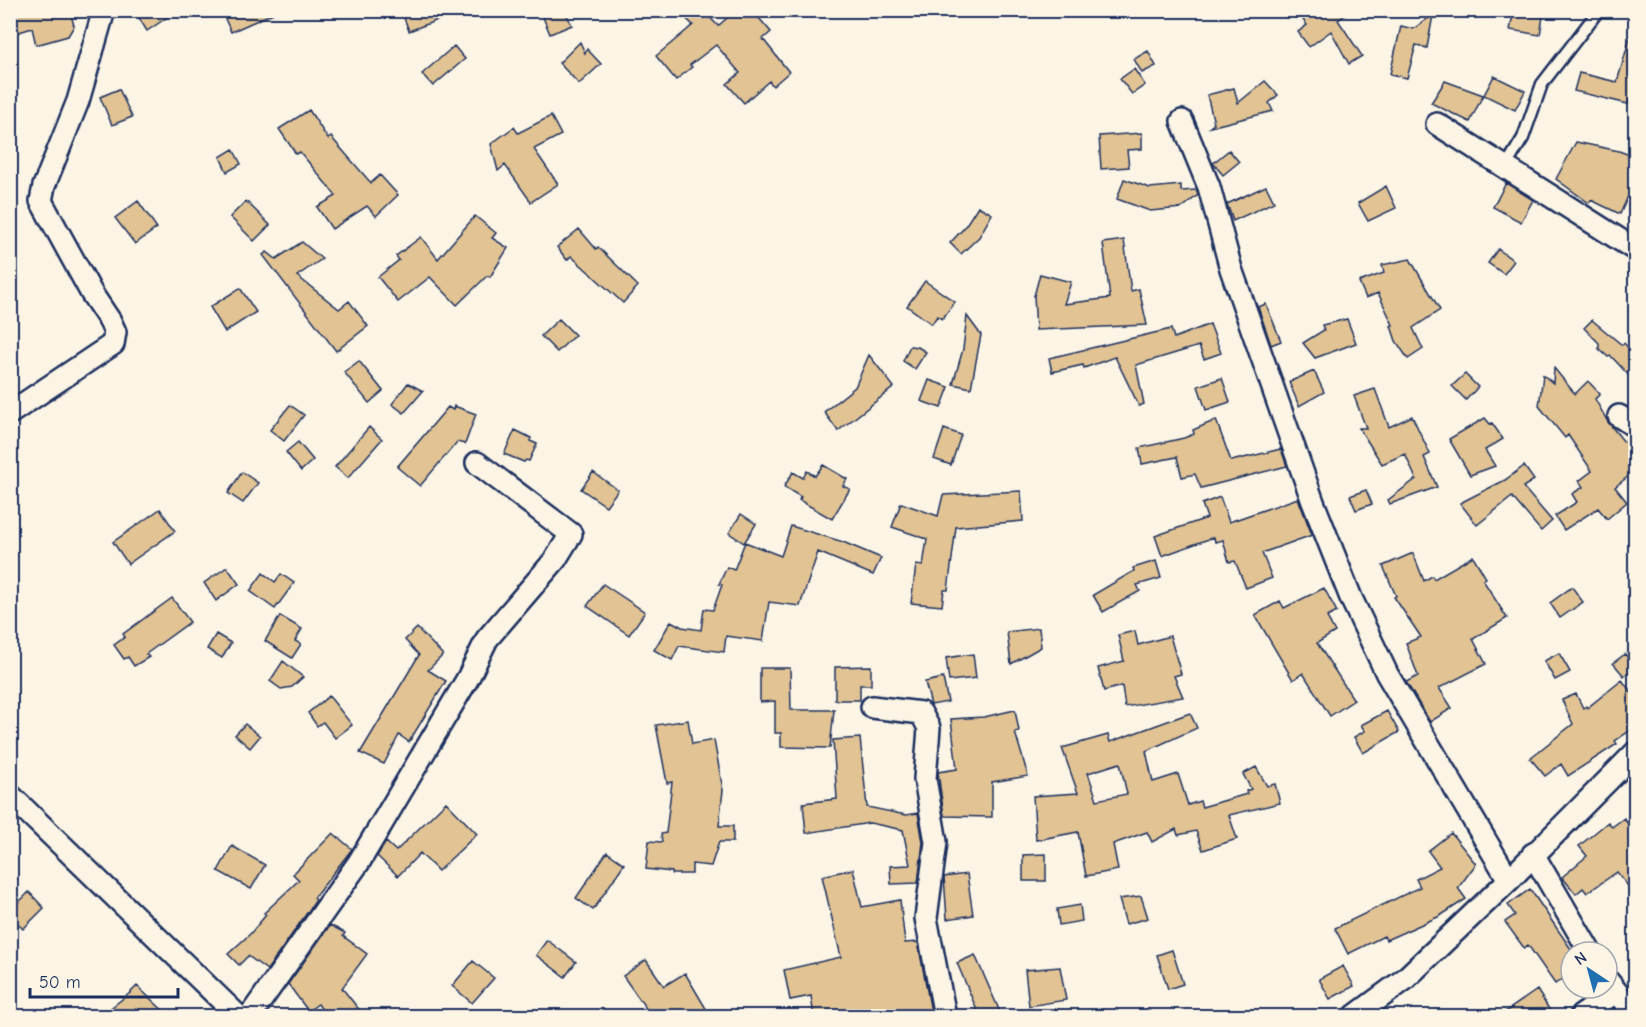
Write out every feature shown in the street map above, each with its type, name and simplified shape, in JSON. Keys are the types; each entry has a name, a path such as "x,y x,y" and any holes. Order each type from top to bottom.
{"street":[{"path":"10,413 113,344 110,321 92,294 41,201 44,186 78,101 104,10"},
{"path":"1182,121 1209,187 1231,269 1313,502 1351,598 1387,674 1509,880"},
{"path":"1437,124 1635,248"},
{"path":"250,1017 359,862 468,678 487,639 555,560 571,534 477,464"},
{"path":"872,707 921,713 929,728 925,779 936,842 926,918 945,1017"},
{"path":"1367,1013 1509,880 1635,752"},
{"path":"10,795 238,1017"},
{"path":"1533,854 1583,940"},
{"path":"1619,996 1635,1016"},
{"path":"1581,1017 1597,1000"}],"lane":[{"path":"1506,166 1523,138 1542,84 1599,10"}],"building":[{"path":"10,10 70,10 74,26 68,36 36,45 32,28 10,35"},
{"path":"134,10 178,10 147,31"},
{"path":"221,10 280,10 231,32"},
{"path":"401,10 459,10 459,12 409,31"},
{"path":"540,10 564,10 572,25 550,34"},
{"path":"677,10 703,10 718,26 736,10 752,10 771,32 763,39 789,72 773,86 769,81 744,103 727,84 740,73 716,45 690,65 692,67 676,80 656,56 693,25"},
{"path":"1296,10 1353,10 1338,20 1362,56 1349,64 1331,31 1309,47 1298,32 1307,25"},
{"path":"1514,10 1544,10 1540,35 1510,30"},
{"path":"1433,15 1427,48 1416,45 1407,78 1390,74 1401,26 1413,29"},
{"path":"1631,34 1635,35 1635,103 1629,101 1628,104 1574,91 1579,73 1617,82"},
{"path":"580,42 585,53 587,49 601,64 579,84 559,63"},
{"path":"454,46 465,59 433,86 422,74"},
{"path":"1148,51 1156,66 1142,73 1134,59"},
{"path":"1134,69 1145,85 1132,94 1120,79"},
{"path":"1494,76 1525,91 1515,110 1484,95"},
{"path":"1265,81 1278,95 1269,103 1273,111 1210,127 1214,123 1207,95 1234,88 1238,103"},
{"path":"1445,81 1483,95 1470,122 1431,103"},
{"path":"119,89 132,117 112,125 100,97"},
{"path":"309,110 328,139 331,137 371,183 380,175 398,195 376,216 367,206 332,229 317,207 336,196 300,152 296,154 279,129"},
{"path":"551,116 561,135 534,149 558,184 531,202 505,165 498,171 491,144 514,127 518,133"},
{"path":"1142,133 1142,149 1127,150 1129,167 1101,169 1099,136"},
{"path":"1576,142 1619,151 1635,157 1635,181 1620,214 1591,200 1589,203 1556,179"},
{"path":"233,149 241,164 227,172 220,157"},
{"path":"1229,150 1239,162 1223,175 1213,163"},
{"path":"1124,179 1150,188 1181,185 1181,191 1196,190 1198,195 1182,208 1150,211 1117,199"},
{"path":"1506,183 1533,200 1521,222 1493,207"},
{"path":"1266,186 1274,202 1233,221 1227,204"},
{"path":"1386,186 1396,208 1368,221 1358,203"},
{"path":"138,201 157,228 135,244 115,218"},
{"path":"246,201 270,225 254,241 230,217"},
{"path":"978,206 992,214 979,237 961,254 950,243 964,228"},
{"path":"475,216 496,233 492,238 508,248 490,277 487,276 457,305 430,277 398,302 378,277 399,260 396,256 421,237 438,259"},
{"path":"579,229 596,249 598,247 638,286 623,303 571,256 567,260 557,247"},
{"path":"1124,240 1131,291 1139,289 1147,325 1036,330 1034,296 1040,274 1071,282 1064,304 1110,298 1103,243"},
{"path":"302,242 322,259 297,276 339,309 349,301 368,326 336,351 263,255 267,252 276,259"},
{"path":"1498,249 1514,261 1504,274 1488,263"},
{"path":"1410,259 1440,310 1413,328 1423,349 1408,359 1396,341 1391,326 1393,325 1378,293 1366,298 1359,282 1384,273 1382,265"},
{"path":"925,281 955,302 942,319 937,316 932,324 907,306"},
{"path":"240,288 256,312 225,332 210,307"},
{"path":"1266,304 1281,341 1271,345 1258,307"},
{"path":"967,316 981,335 971,388 953,384 963,349"},
{"path":"559,319 575,335 557,352 541,336"},
{"path":"1347,319 1356,343 1315,358 1303,343 1324,330 1322,325"},
{"path":"1592,320 1622,345 1624,343 1635,355 1635,382 1610,355 1608,357 1599,349 1599,343 1584,328"},
{"path":"1210,324 1221,353 1204,359 1199,346 1136,365 1144,404 1139,406 1115,357 1084,368 1083,365 1052,372 1049,358 1171,329 1174,338"},
{"path":"910,346 918,347 926,352 915,369 903,361"},
{"path":"869,355 894,387 838,431 824,412 855,387"},
{"path":"359,361 383,391 369,403 344,372"},
{"path":"1554,368 1575,394 1588,381 1600,394 1595,399 1608,422 1624,442 1629,438 1635,440 1635,471 1615,487 1627,502 1607,519 1598,508 1564,530 1555,516 1577,502 1572,494 1583,487 1579,481 1592,471 1568,435 1565,438 1539,406 1543,375 1553,383"},
{"path":"1314,371 1324,392 1299,406 1289,382"},
{"path":"1465,374 1478,387 1466,400 1452,386"},
{"path":"1222,378 1230,402 1206,410 1198,386"},
{"path":"929,380 949,387 941,408 921,401"},
{"path":"408,383 423,391 404,413 392,404"},
{"path":"1375,389 1389,427 1412,416 1430,454 1424,457 1437,487 1390,504 1388,500 1416,479 1405,454 1382,464 1359,428 1366,428 1354,396"},
{"path":"290,405 304,415 284,441 270,430"},
{"path":"454,406 476,414 465,444 457,442 420,486 397,467 448,407 453,410"},
{"path":"1485,418 1490,424 1492,423 1503,439 1485,450 1495,466 1470,475 1449,439"},
{"path":"1216,420 1231,461 1281,449 1287,466 1201,488 1195,474 1182,477 1177,457 1142,464 1139,448 1184,438 1194,434 1193,430"},
{"path":"369,427 382,439 348,478 335,467"},
{"path":"944,429 961,435 951,465 934,459"},
{"path":"515,430 531,438 530,441 537,444 529,461 524,462 504,454"},
{"path":"298,442 313,460 301,471 286,452"},
{"path":"823,465 847,479 843,486 850,489 832,519 799,500 801,497 784,487 793,472 803,478 807,471 815,476"},
{"path":"1524,466 1534,480 1523,487 1552,521 1541,531 1512,497 1477,525 1460,503 1505,480"},
{"path":"242,472 258,483 243,503 228,493"},
{"path":"593,472 618,490 606,506 581,489"},
{"path":"1366,490 1372,504 1356,510 1350,496"},
{"path":"1021,491 1023,521 956,527 948,590 944,590 942,606 911,603 916,565 923,566 927,539 892,527 901,503 938,516 943,495"},
{"path":"1220,497 1229,522 1298,498 1312,535 1262,553 1272,578 1246,588 1235,561 1229,562 1223,540 1215,542 1214,537 1162,556 1155,536 1207,518 1202,504"},
{"path":"160,509 175,531 128,564 113,542"},
{"path":"741,514 756,524 744,543 729,533"},
{"path":"791,526 843,542 881,558 873,575 818,552 800,606 769,602 763,641 726,636 724,652 679,646 672,660 654,650 671,621 682,627 701,630 704,609 713,610 722,585 719,584 727,567 734,570 745,542 781,556"},
{"path":"1413,553 1424,581 1432,576 1434,579 1473,556 1486,578 1483,580 1507,618 1473,639 1486,664 1439,688 1452,708 1430,722 1406,682 1418,676 1406,643 1421,637 1394,597 1396,596 1383,566"},
{"path":"1156,561 1161,578 1137,585 1140,591 1103,612 1093,595 1134,571 1133,568"},
{"path":"227,567 239,584 216,601 204,583"},
{"path":"263,573 275,582 281,574 294,583 275,609 250,591"},
{"path":"603,584 645,612 629,635 587,606"},
{"path":"1572,587 1583,602 1560,618 1550,603"},
{"path":"1324,588 1337,612 1327,617 1335,632 1317,643 1354,700 1330,716 1303,673 1293,680 1255,615 1280,601 1284,608"},
{"path":"172,598 190,622 146,654 149,657 134,666 128,657 124,659 114,645 125,637 123,634"},
{"path":"280,616 302,629 295,641 301,644 292,658 265,641"},
{"path":"417,628 443,655 428,670 446,681 409,742 399,735 384,764 360,753 419,655 405,640"},
{"path":"1039,628 1041,647 1011,664 1007,632"},
{"path":"1135,631 1138,645 1170,636 1181,674 1174,676 1183,697 1125,707 1122,686 1104,691 1098,668 1124,661 1118,635"},
{"path":"216,634 231,643 222,658 207,649"},
{"path":"1559,653 1570,672 1555,680 1544,661"},
{"path":"973,654 976,678 949,681 946,658"},
{"path":"1625,654 1634,666 1624,676 1613,663"},
{"path":"283,661 303,677 292,687 281,689 270,681"},
{"path":"871,666 871,685 860,685 860,700 835,700 835,667"},
{"path":"760,668 790,668 791,710 834,710 830,748 781,747 781,733 775,733 775,701 760,702"},
{"path":"943,678 948,702 931,705 925,682"},
{"path":"1622,680 1635,697 1635,727 1615,741 1617,744 1568,776 1561,764 1545,776 1530,758 1573,724 1562,700 1576,694 1583,708 1586,706 1587,708"},
{"path":"329,696 352,725 335,738 323,722 317,726 308,713"},
{"path":"1015,710 1019,731 1015,732 1028,776 992,782 992,817 944,816 938,772 957,769 951,719 984,717"},
{"path":"1387,711 1399,732 1363,753 1354,737 1365,731 1361,725"},
{"path":"1190,713 1197,728 1146,751 1153,782 1178,774 1188,805 1200,801 1202,807 1247,794 1246,791 1251,789 1243,774 1256,767 1267,786 1275,784 1280,803 1229,815 1237,839 1203,850 1196,831 1178,835 1176,829 1152,842 1147,832 1113,844 1118,870 1086,876 1078,832 1036,840 1033,796 1078,793 1062,748 1108,735 1110,742","holes":["1120,763 1127,794 1097,800 1088,773"]},
{"path":"688,720 692,744 714,740 723,790 719,826 733,826 733,842 719,842 711,866 692,864 692,874 672,874 672,872 646,869 649,841 662,842 661,834 666,833 672,782 667,783 656,725"},
{"path":"245,724 260,736 250,748 235,735"},
{"path":"860,738 867,807 906,815 918,813 923,842 918,883 891,884 890,866 910,865 903,830 870,823 806,833 803,803 837,799 833,740"},
{"path":"446,802 477,834 438,871 420,853 398,876 377,856 386,842 396,851"},
{"path":"1624,818 1635,835 1635,895 1617,872 1587,893 1583,888 1576,894 1562,877 1587,856 1579,846 1608,822 1612,827"},
{"path":"333,833 352,849 314,898 316,900 267,970 248,956 239,965 228,954 250,934 266,915 264,913 299,880 293,874"},
{"path":"1451,833 1476,864 1458,888 1466,899 1440,916 1386,940 1384,936 1348,954 1335,928 1420,887 1416,879 1440,867 1428,851"},
{"path":"232,846 265,865 251,889 218,871"},
{"path":"607,852 624,864 593,910 576,898"},
{"path":"1046,854 1046,881 1023,881 1023,855"},
{"path":"853,869 862,907 900,900 905,943 918,942 932,1017 814,1017 811,996 790,1000 784,970 841,957 822,876"},
{"path":"967,874 973,915 947,919 944,877"},
{"path":"1530,889 1565,940 1559,940 1559,981 1555,984 1528,945 1524,948 1505,922 1515,915 1508,905"},
{"path":"29,892 44,908 23,929 10,916 10,911"},
{"path":"1141,896 1148,918 1126,924 1119,899"},
{"path":"1080,905 1082,921 1059,925 1057,909"},
{"path":"330,925 345,933 343,936 367,954 342,988 365,1017 327,1017 318,1004 308,1011 288,984"},
{"path":"547,940 576,962 565,977 536,955"},
{"path":"1172,950 1183,984 1168,989 1157,955"},
{"path":"975,955 1000,1012 980,1017 957,963"},
{"path":"646,960 664,986 685,973 711,1017 652,1017 623,976"},
{"path":"473,961 494,978 472,1003 452,986"},
{"path":"1343,966 1354,986 1330,999 1319,979"},
{"path":"1060,967 1066,1000 1029,1006 1025,970"},
{"path":"137,986 170,1017 99,1017 130,993"},
{"path":"1537,990 1554,1017 1498,1017"}]}
